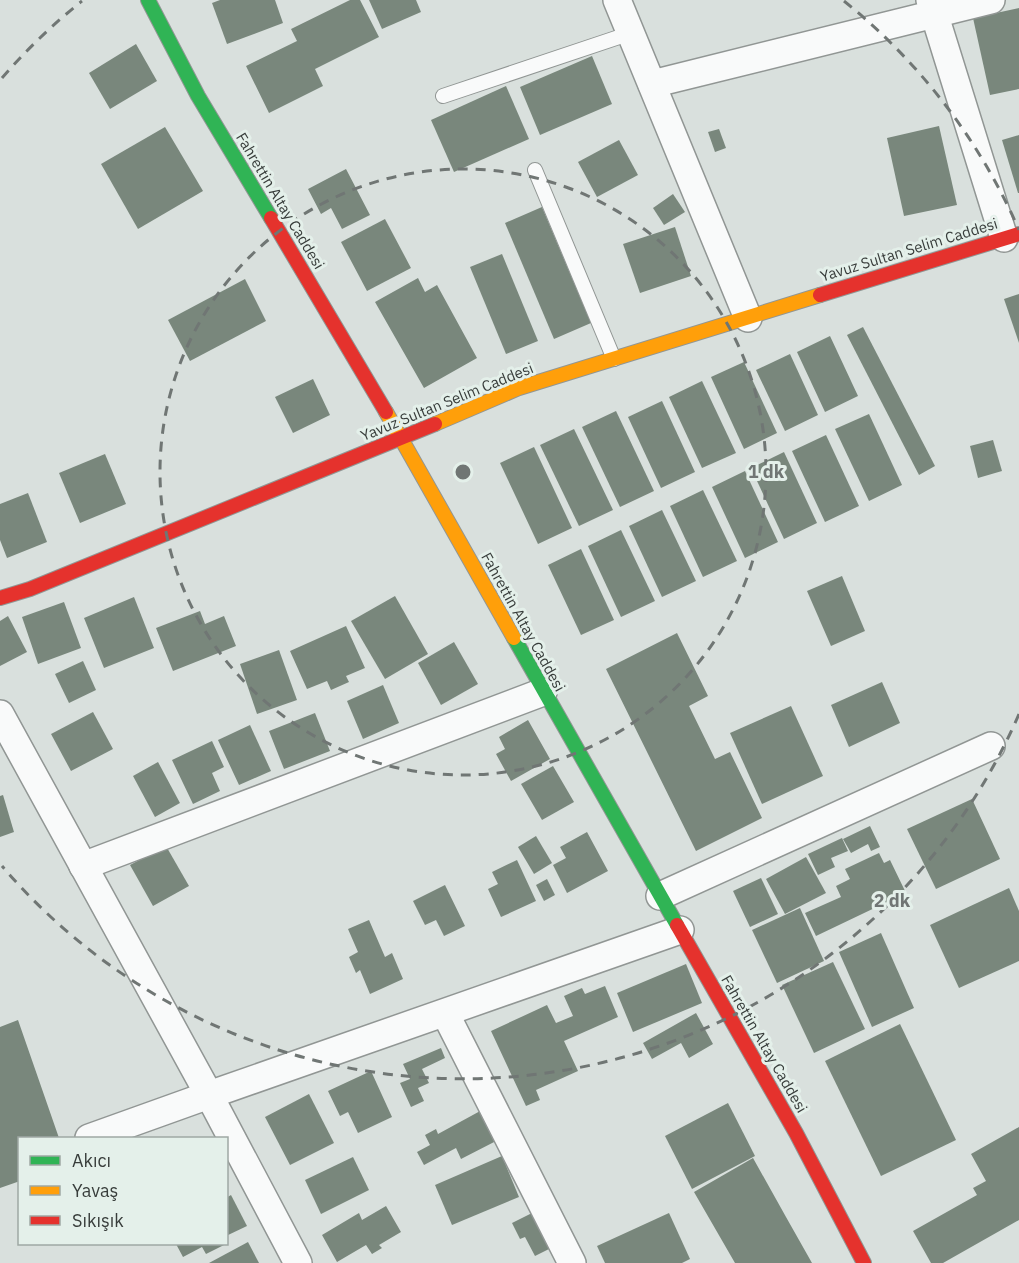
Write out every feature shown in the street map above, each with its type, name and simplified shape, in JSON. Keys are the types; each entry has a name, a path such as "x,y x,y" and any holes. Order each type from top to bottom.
{"street":[{"name":"Fahrettin Altay Caddesi","path":"148,0 198,96 402,438 543,692 796,1133 864,1263"},
{"path":"617,0 748,318"},
{"path":"652,84 933,8 991,0"},
{"path":"933,8 1012,236"},
{"name":"Yavuz Sultan Selim Caddesi","path":"0,598 30,589 519,388 1012,236"},
{"path":"83,866 543,692"},
{"path":"0,714 209,1095 298,1263"},
{"path":"660,896 991,746"},
{"path":"92,1137 680,930"},
{"path":"445,1013 572,1263"}],"lane":[{"path":"443,96 631,33"},
{"path":"535,170 614,359"}],"building":[{"path":"220,0 275,0 283,23 227,44 212,3"},
{"path":"350,0 360,0 379,37 315,69 323,86 269,113 246,66 297,41 291,29"},
{"path":"369,0 416,0 421,12 382,29"},
{"path":"1019,8 1019,89 990,95 973,18"},
{"path":"136,44 157,81 110,109 89,73"},
{"path":"592,56 612,104 540,135 520,87"},
{"path":"506,86 529,139 454,172 431,120"},
{"path":"939,126 957,205 904,216 887,138"},
{"path":"165,127 203,191 138,229 101,164"},
{"path":"719,129 726,148 715,152 708,132"},
{"path":"1019,135 1019,193 1018,193 1002,140"},
{"path":"619,140 638,175 597,197 578,162"},
{"path":"346,169 370,215 342,229 331,208 321,214 308,189"},
{"path":"673,194 685,212 664,225 653,208"},
{"path":"542,207 591,323 554,339 505,223"},
{"path":"385,219 411,268 367,291 341,242"},
{"path":"675,227 691,276 640,293 623,244"},
{"path":"502,254 538,341 506,354 470,267"},
{"path":"418,278 425,292 437,285 477,358 424,388 375,302"},
{"path":"245,279 266,321 190,361 168,320"},
{"path":"1019,294 1019,343 1004,299"},
{"path":"863,327 935,466 919,475 847,335"},
{"path":"830,336 858,396 825,412 797,352"},
{"path":"790,354 818,415 785,431 756,370"},
{"path":"744,362 777,433 744,449 711,377"},
{"path":"313,379 330,415 293,433 275,397"},
{"path":"702,381 736,453 702,468 669,397"},
{"path":"662,401 695,472 661,488 628,417"},
{"path":"616,411 654,491 620,507 582,427"},
{"path":"869,414 902,485 869,501 835,429"},
{"path":"574,429 613,510 579,526 540,445"},
{"path":"826,435 859,506 825,522 792,451"},
{"path":"993,440 1002,471 978,478 970,446"},
{"path":"534,447 572,528 538,544 500,463"},
{"path":"784,452 817,523 784,539 751,468"},
{"path":"105,454 126,504 80,523 59,473"},
{"path":"745,471 778,542 745,558 712,487"},
{"path":"703,490 737,561 703,577 670,506"},
{"path":"28,493 47,542 7,558 0,540 0,504"},
{"path":"662,510 696,581 662,597 629,526"},
{"path":"621,530 655,601 621,617 588,546"},
{"path":"581,549 614,620 581,635 548,565"},
{"path":"842,576 865,631 831,646 807,591"},
{"path":"395,596 428,654 385,679 351,621"},
{"path":"134,597 154,648 104,668 84,618"},
{"path":"64,602 81,648 38,664 22,617"},
{"path":"200,611 205,624 224,616 236,646 173,671 156,628"},
{"path":"8,616 27,652 0,666 0,621"},
{"path":"346,626 365,668 346,676 349,682 331,690 327,681 307,689 290,651"},
{"path":"677,633 708,696 689,706 715,759 730,752 762,818 696,851 606,669"},
{"path":"454,642 478,684 441,705 418,663"},
{"path":"279,650 297,700 257,714 240,664"},
{"path":"83,661 96,690 69,703 55,674"},
{"path":"882,682 900,723 849,747 831,705"},
{"path":"383,685 399,723 363,739 347,701"},
{"path":"791,706 823,776 762,804 730,733"},
{"path":"93,712 113,749 71,771 51,734"},
{"path":"315,713 330,751 284,769 269,731"},
{"path":"528,720 550,759 511,781 496,754 505,749 499,737"},
{"path":"250,725 271,771 239,785 218,740"},
{"path":"212,741 224,767 212,773 220,791 193,804 172,760"},
{"path":"158,762 180,803 155,817 133,776"},
{"path":"553,766 574,802 542,820 521,784"},
{"path":"3,795 14,832 0,837 0,796"},
{"path":"972,799 1000,859 936,889 907,829"},
{"path":"870,826 880,847 871,851 868,844 851,853 843,839"},
{"path":"587,832 608,871 567,893 553,865 566,858 560,847"},
{"path":"536,836 552,863 534,874 518,847"},
{"path":"842,838 848,851 831,858 835,867 818,875 808,854"},
{"path":"166,846 189,886 153,906 130,865"},
{"path":"879,853 884,863 890,860 906,893 816,936 805,913 841,897 836,886 850,879 845,869"},
{"path":"806,857 826,893 785,914 766,879"},
{"path":"517,860 536,901 501,917 488,889 498,884 492,872"},
{"path":"761,878 778,914 750,927 733,891"},
{"path":"547,879 555,895 544,901 536,885"},
{"path":"445,885 465,926 444,936 436,920 425,925 413,901"},
{"path":"1009,888 1019,911 1019,961 959,988 930,925"},
{"path":"800,908 824,961 777,983 752,930"},
{"path":"369,920 385,957 392,953 403,979 370,994 360,970 356,973 349,957 358,952 348,929"},
{"path":"881,933 914,1008 872,1027 839,952"},
{"path":"833,962 865,1029 814,1053 782,985"},
{"path":"686,964 702,1003 633,1032 617,993"},
{"path":"605,986 618,1017 564,1041 578,1071 536,1090 540,1100 526,1106 491,1031 547,1005 556,1023 573,1016 564,996 582,988 585,994"},
{"path":"696,1013 713,1044 689,1058 681,1043 652,1059 643,1043"},
{"path":"18,1020 59,1137 18,1137 18,1182 0,1188 0,1027"},
{"path":"900,1024 956,1140 881,1176 825,1061"},
{"path":"441,1048 445,1058 422,1069 429,1083 418,1088 424,1101 411,1107 400,1083 410,1079 403,1064"},
{"path":"371,1071 392,1117 358,1133 348,1112 340,1116 328,1091"},
{"path":"309,1094 334,1143 290,1165 265,1117"},
{"path":"728,1103 755,1156 692,1189 665,1136"},
{"path":"482,1110 498,1140 461,1159 456,1148 424,1165 417,1152 430,1145 425,1135 436,1129 438,1134"},
{"path":"1019,1127 1019,1220 943,1263 931,1263 913,1231 977,1195 973,1188 986,1181 971,1154"},
{"path":"502,1156 519,1197 452,1225 435,1185"},
{"path":"353,1157 369,1190 321,1214 305,1180"},
{"path":"753,1158 812,1263 735,1263 694,1192"},
{"path":"231,1195 247,1226 228,1235 228,1197"},
{"path":"386,1206 401,1232 379,1245 382,1248 372,1254 366,1245 337,1262 322,1235 359,1213 362,1220"},
{"path":"534,1212 551,1248 535,1256 525,1237 520,1239 512,1223"},
{"path":"669,1213 690,1259 682,1263 605,1263 597,1246"},
{"path":"248,1242 259,1263 209,1263"},
{"path":"177,1245 224,1245 206,1254 202,1247 183,1257"}],"traffic: fast":[{"path":"148,0 198,96 271,218"},
{"path":"514,638 677,925"}],"traffic: slow":[{"path":"435,424 519,388 820,295"},
{"path":"386,412 514,638"}],"traffic: jam":[{"path":"271,218 386,412"},
{"path":"820,295 1019,234"},
{"path":"0,598 30,589 435,424"},
{"path":"677,925 796,1133 864,1263"}]}
